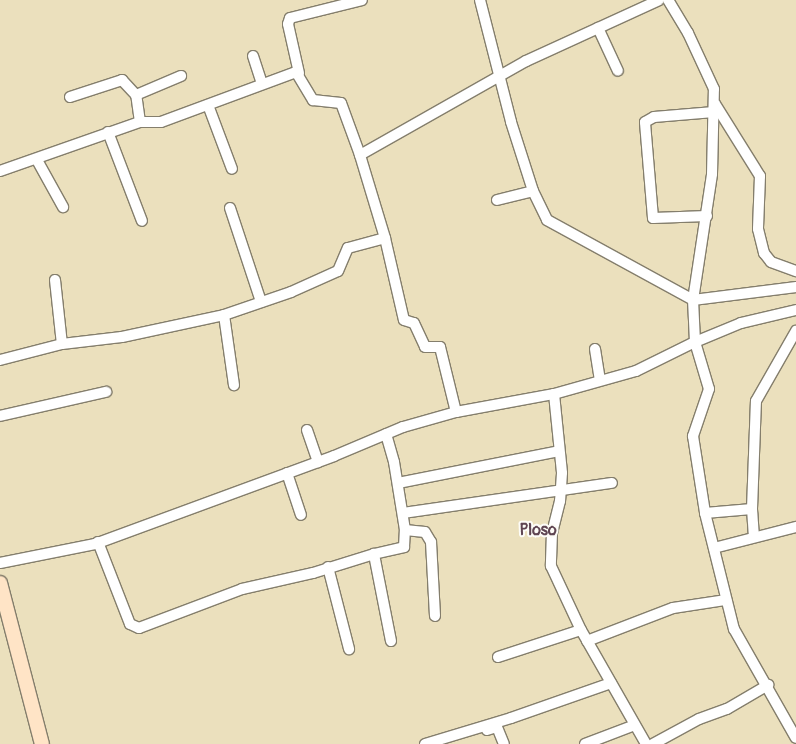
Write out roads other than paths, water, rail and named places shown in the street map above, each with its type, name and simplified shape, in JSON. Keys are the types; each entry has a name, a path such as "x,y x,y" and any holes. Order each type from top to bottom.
{"main road":[{"path":"0,583 42,744"}],"street":[{"path":"362,0 290,18 288,24 299,73 313,100 342,104 360,155 385,238 404,320 414,323 425,347 440,347 456,412"},
{"path":"480,0 528,193 547,220 553,225 693,300 796,287"},
{"path":"360,155 526,61 659,0"},
{"path":"668,0 710,75 714,108 707,216 693,300 695,342 709,389 693,436 705,513 734,629 768,685 796,738"},
{"path":"598,28 618,71"},
{"path":"253,56 262,83"},
{"path":"0,171 37,160 108,132 140,122 161,122 262,83 299,73"},
{"path":"136,95 181,76"},
{"path":"70,97 122,80 136,95 140,122"},
{"path":"208,105 232,169"},
{"path":"707,216 653,218 645,122 654,117 714,108"},
{"path":"714,108 760,176 758,229 764,253 771,262 796,270"},
{"path":"108,132 142,221"},
{"path":"37,160 62,207"},
{"path":"497,200 528,193"},
{"path":"230,208 261,302"},
{"path":"0,360 62,344 122,337 224,315 338,271 348,248 385,238"},
{"path":"55,280 62,344"},
{"path":"0,563 98,542 179,510 287,474 386,434 456,412 554,394 636,371 695,342 741,323 796,310"},
{"path":"224,315 234,384"},
{"path":"754,536 752,509 756,400 796,330"},
{"path":"594,348 600,380"},
{"path":"0,416 106,392"},
{"path":"554,394 561,488 552,532 551,566 580,630 612,682 646,744"},
{"path":"307,430 318,462"},
{"path":"98,542 130,624 135,628 242,589 404,546 403,513 386,434"},
{"path":"398,483 559,452"},
{"path":"287,474 301,515"},
{"path":"403,513 561,488 612,483"},
{"path":"705,513 752,509"},
{"path":"714,548 754,536 796,527"},
{"path":"405,530 425,532 431,542 435,616"},
{"path":"374,554 391,641"},
{"path":"328,567 349,649"},
{"path":"587,641 674,608 726,600"},
{"path":"498,657 580,630"},
{"path":"425,744 511,718 612,682"},
{"path":"652,744 768,685"},
{"path":"586,744 634,725"},
{"path":"438,744 497,727 504,744"}],"district":[{"name":"Ploso","path":"538,530"}]}
